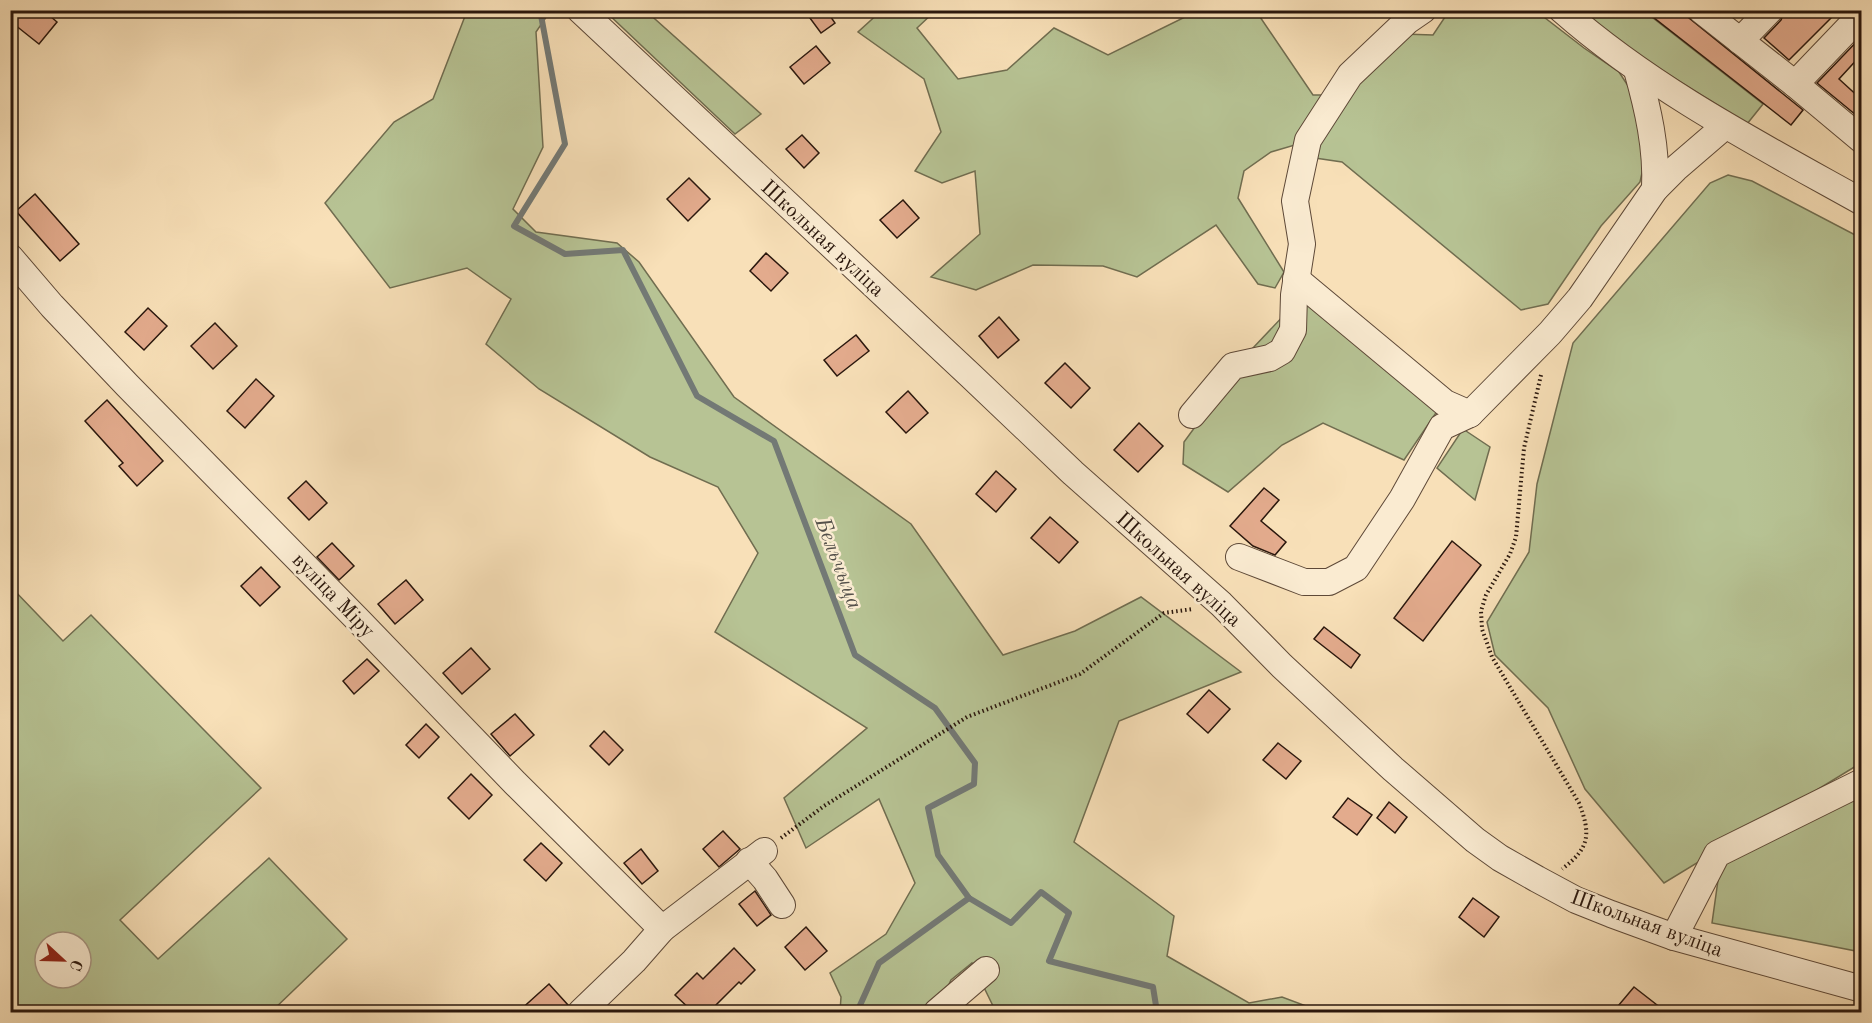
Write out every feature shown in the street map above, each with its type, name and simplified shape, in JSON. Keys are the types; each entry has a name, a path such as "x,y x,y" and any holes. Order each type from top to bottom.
{"street":[{"name":"Школьная вуліца","path":"580,10 1073,473 1221,604 1282,666 1401,776 1483,846 1537,879 1576,900 1611,915 1674,937 1862,989"},
{"path":"1192,415 1233,366 1270,358 1282,351 1293,330 1296,279 1302,244 1295,201 1308,140 1350,75 1407,21 1423,10"},
{"path":"1562,10 1637,70 1725,126 1862,202"},
{"path":"1701,10 1862,140"},
{"path":"1740,41 1770,10"},
{"path":"1795,84 1862,14"},
{"path":"1637,70 1648,109 1656,166 1656,189"},
{"path":"1239,557 1304,582 1329,582 1356,568 1402,499 1442,427 1470,414 1550,333 1580,298 1656,189 1675,169 1725,126"},
{"name":"вуліца Міру","path":"10,257 52,306 135,393 515,783 662,928"},
{"path":"1296,279 1445,404 1470,414"},
{"path":"1674,937 1717,854 1862,782"},
{"path":"581,1012 634,961 662,928 756,856 765,879 782,905"},
{"path":"937,1012 986,970"}],"path":[{"path":"1537,879 1562,869 1574,860 1587,836 1587,823 1579,803 1491,657 1482,629 1481,610 1486,595 1510,554 1516,537 1524,448 1542,368"},
{"path":"756,856 824,806 967,717 1080,674 1164,614 1221,604"}],"green space":[{"path":"467,11 546,11 549,13 536,32 543,147 513,209 536,232 617,243 639,262 734,397 911,524 1003,655 1075,631 1141,597 1241,672 1119,721 1074,842 1174,916 1167,956 1249,1003 1282,997 1322,1012 996,1012 972,963 951,980 936,1012 840,1012 841,997 830,973 886,934 915,883 879,799 806,848 784,798 867,728 715,632 758,553 718,487 650,457 539,389 486,344 511,299 467,268 390,288 325,203 394,122 433,99"},
{"path":"605,11 646,11 761,114 735,134"},
{"path":"881,11 935,11 917,28 958,79 1007,70 1054,28 1108,55 1187,16 1217,11 1256,11 1313,95 1343,95 1403,34 1433,35 1449,11 1536,11 1619,72 1638,101 1646,155 1640,182 1601,226 1548,304 1521,310 1342,162 1315,158 1298,144 1271,152 1244,171 1238,198 1284,272 1275,288 1258,284 1216,225 1137,277 1103,266 1033,265 976,290 931,277 980,234 975,171 942,183 915,171 941,132 924,79 858,32"},
{"path":"1581,11 1644,11 1763,104 1747,124 1641,56"},
{"path":"1728,175 1752,181 1861,238 1861,763 1664,883 1585,789 1548,708 1495,655 1487,622 1529,552 1537,484 1573,343 1710,183"},
{"path":"1305,293 1440,407 1404,460 1323,423 1282,445 1228,492 1183,464 1184,442 1252,349"},
{"path":"1463,429 1490,447 1475,500 1437,468"},
{"path":"11,587 63,641 91,615 261,788 120,920 158,959 269,858 347,939 271,1012 11,1012"},
{"path":"1861,797 1861,952 1712,923 1721,859"}],"building":[{"path":"17,10 43,10 57,22 39,44 10,21"},
{"path":"804,10 826,10 835,23 821,33"},
{"path":"1644,10 1679,10 1803,110 1791,125"},
{"path":"1785,10 1839,10 1789,60 1764,38 1781,20"},
{"path":"1862,36 1862,54 1839,79 1862,100 1862,120 1817,83"},
{"path":"816,46 830,63 804,84 790,67"},
{"path":"802,135 819,153 804,168 786,149"},
{"path":"689,178 710,199 688,221 667,199"},
{"path":"35,194 79,244 60,261 16,211"},
{"path":"903,200 919,218 897,238 880,220"},
{"path":"766,253 788,273 771,291 750,271"},
{"path":"148,308 167,326 144,350 125,332"},
{"path":"999,317 1019,340 998,358 979,336"},
{"path":"215,323 237,346 213,369 191,346"},
{"path":"856,335 869,351 837,376 824,360"},
{"path":"1065,363 1090,388 1071,408 1045,383"},
{"path":"256,379 274,396 245,428 227,411"},
{"path":"908,391 928,413 906,433 886,412"},
{"path":"107,400 163,461 137,486 119,466 123,463 85,421"},
{"path":"1139,423 1163,446 1138,472 1114,450"},
{"path":"996,471 1016,489 996,512 976,494"},
{"path":"306,481 327,503 309,520 288,498"},
{"path":"1264,488 1279,500 1261,521 1286,542 1275,555 1253,546 1230,526"},
{"path":"1050,517 1078,542 1059,563 1031,538"},
{"path":"1452,541 1481,565 1423,641 1394,618"},
{"path":"332,543 354,566 339,580 317,557"},
{"path":"261,567 280,587 260,606 241,586"},
{"path":"406,580 423,600 395,624 378,604"},
{"path":"1324,627 1360,655 1351,668 1314,639"},
{"path":"471,648 490,669 462,694 443,673"},
{"path":"367,659 379,671 354,694 343,681"},
{"path":"1209,690 1230,709 1208,733 1187,714"},
{"path":"515,714 534,735 510,756 491,734"},
{"path":"426,724 439,737 419,758 406,745"},
{"path":"604,731 623,750 609,765 590,746"},
{"path":"1278,743 1301,761 1286,779 1263,760"},
{"path":"471,774 492,795 469,819 448,798"},
{"path":"1348,798 1372,815 1357,835 1333,817"},
{"path":"1389,802 1407,817 1395,833 1377,818"},
{"path":"723,831 740,849 719,867 703,849"},
{"path":"541,843 562,863 546,881 524,860"},
{"path":"641,849 658,871 642,884 624,863"},
{"path":"755,891 771,915 757,926 739,904"},
{"path":"1473,898 1499,917 1484,937 1459,917"},
{"path":"806,927 827,951 805,970 785,947"},
{"path":"734,948 755,970 716,1005 724,1012 693,1012 675,995 697,973 703,979"},
{"path":"549,984 568,1005 566,1012 518,1012"},
{"path":"1634,987 1666,1012 1613,1012"}],"waterway":[{"name":"Бельчыца","path":"540,10 565,144 514,226 565,254 623,250 697,396 774,441 855,655 935,708 975,763 974,784 928,808 938,855 969,898 1011,923 1041,892 1069,913 1049,961 1153,987 1157,1012"},
{"path":"857,1012 879,963 969,898"}]}
